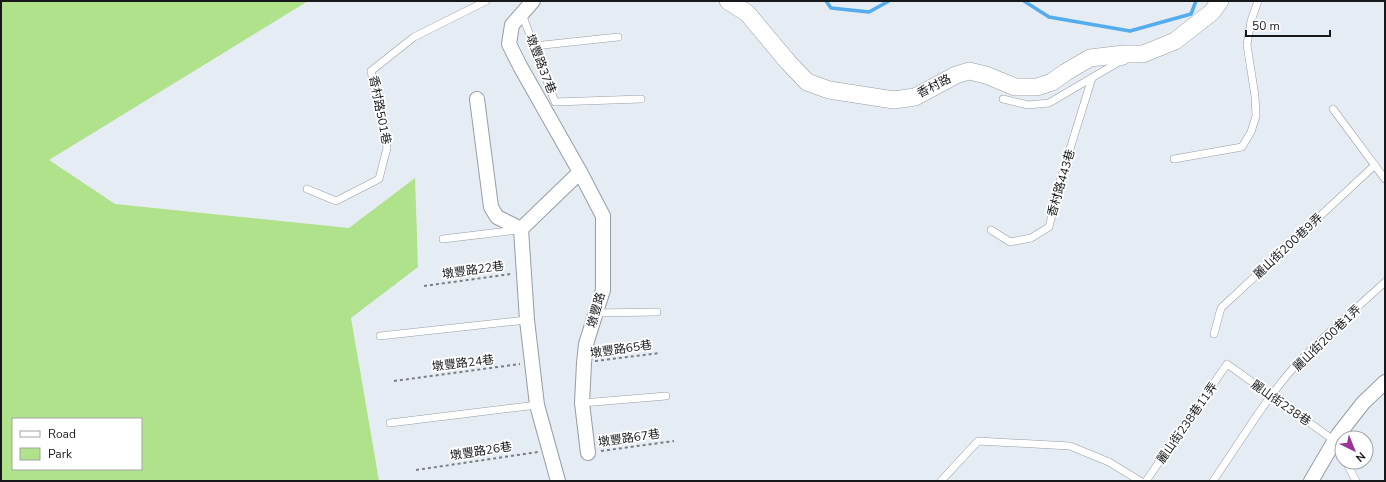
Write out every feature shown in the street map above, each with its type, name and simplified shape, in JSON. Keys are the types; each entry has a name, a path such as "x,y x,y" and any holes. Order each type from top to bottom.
{"street":[{"name":"墩豐路","path":"533,1 512,25 509,44 603,216 603,290 586,344 584,363 582,403 588,453"},
{"name":"香村路","path":"728,1 747,12 788,62 807,82 829,90 894,100 915,97 956,75 969,71 986,75 1015,87 1037,87 1052,82 1090,58 1124,54 1143,54 1175,41 1212,12 1220,1"},
{"path":"477,99 491,207 497,217 521,229"},
{"path":"558,481 537,405 527,320 521,229 580,172"},
{"path":"1343,430 1363,403 1385,382"},
{"path":"1311,481 1334,443"}],"lane":[{"name":"香村路501巷","path":"307,189 336,201 379,179 388,148 371,71 414,37 486,1"},
{"path":"1174,159 1242,147 1251,132 1256,116 1256,96 1247,45 1251,21 1258,1"},
{"name":"墩豐路37巷","path":"522,14 555,102 641,99"},
{"path":"534,46 618,37"},
{"name":"香村路","path":"1003,99 1028,105 1049,103 1117,63 1143,54"},
{"name":"香村路443巷","path":"991,230 1010,242 1031,238 1048,226 1061,178 1092,78"},
{"path":"1333,109 1385,179"},
{"name":"麗山街200巷9弄","path":"1214,334 1221,308 1375,165"},
{"path":"443,239 521,229"},
{"name":"麗山街200巷1弄","path":"1214,481 1271,396 1296,366 1330,332 1385,282"},
{"path":"596,313 657,312"},
{"path":"380,336 527,320"},
{"name":"麗山街238巷","path":"1227,364 1334,440"},
{"name":"麗山街238巷11弄","path":"1146,481 1227,364"},
{"path":"582,403 666,396"},
{"path":"390,423 537,405"},
{"path":"941,481 978,441 1070,446 1109,462 1140,481"},
{"path":"1350,470 1356,481"}],"path":[{"name":"墩豐路22巷","path":"424,286 524,272"},
{"name":"墩豐路65巷","path":"584,363 660,353"},
{"name":"墩豐路24巷","path":"394,381 533,362"},
{"name":"墩豐路67巷","path":"588,453 674,442"},
{"name":"墩豐路26巷","path":"416,470 549,450"}],"green space":[{"path":"1,1 308,1 49,160 115,204 349,228 415,178 418,267 351,318 379,481 1,481"}],"waterway":[{"path":"826,1 831,8 869,12 889,1"},
{"path":"1024,1 1049,17 1130,31 1191,14 1196,1"}]}
